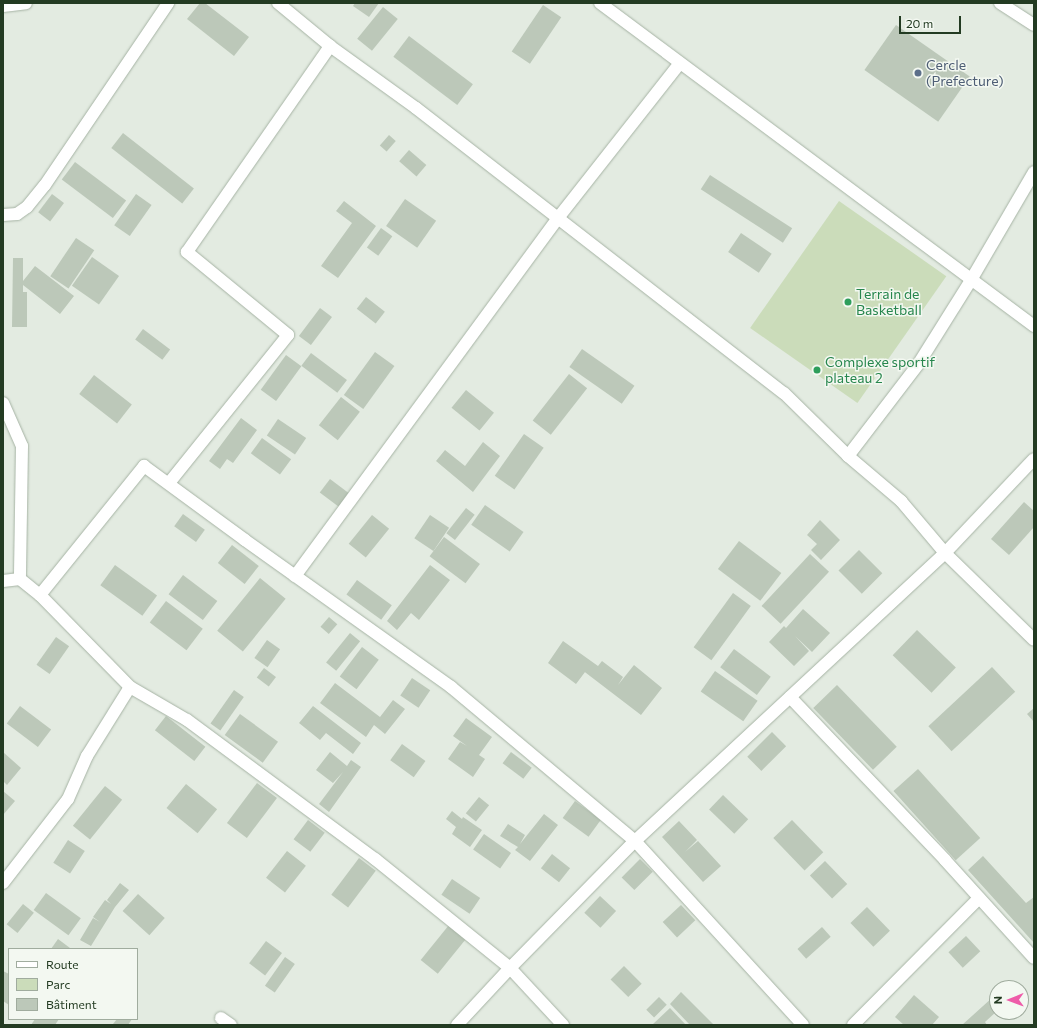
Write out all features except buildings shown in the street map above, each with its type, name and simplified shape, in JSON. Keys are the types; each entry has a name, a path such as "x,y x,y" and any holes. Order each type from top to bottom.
{"street":[{"path":"3,6 26,3"},
{"path":"3,215 17,214 27,207 45,185 168,3"},
{"path":"278,3 330,46 416,108 784,393 848,456 901,501 945,553 1034,640"},
{"path":"600,3 1034,326"},
{"path":"1000,3 1034,25"},
{"path":"169,483 288,335 187,252 330,46"},
{"path":"295,576 558,218 680,63"},
{"path":"848,456 919,364 971,280 1034,172"},
{"path":"3,403 22,446 20,579"},
{"path":"457,1025 510,968 635,841 945,553 1034,460"},
{"path":"40,596 144,466 451,687 635,841 803,1025"},
{"path":"3,581 20,579 40,596 130,687 187,720 374,859 510,968 563,1025"},
{"path":"3,883 68,799 87,756 130,687"},
{"path":"790,697 1034,958"},
{"path":"853,1025 979,898"}],"green space":[{"name":"Terrain de Basketball","path":"839,201 946,276 857,403 750,328"}],"place":[{"name":"Cercle (Prefecture)","path":"918,73"},
{"name":"Terrain de Basketball","path":"848,302"},
{"name":"Complexe sportif plateau 2","path":"817,370"}]}
